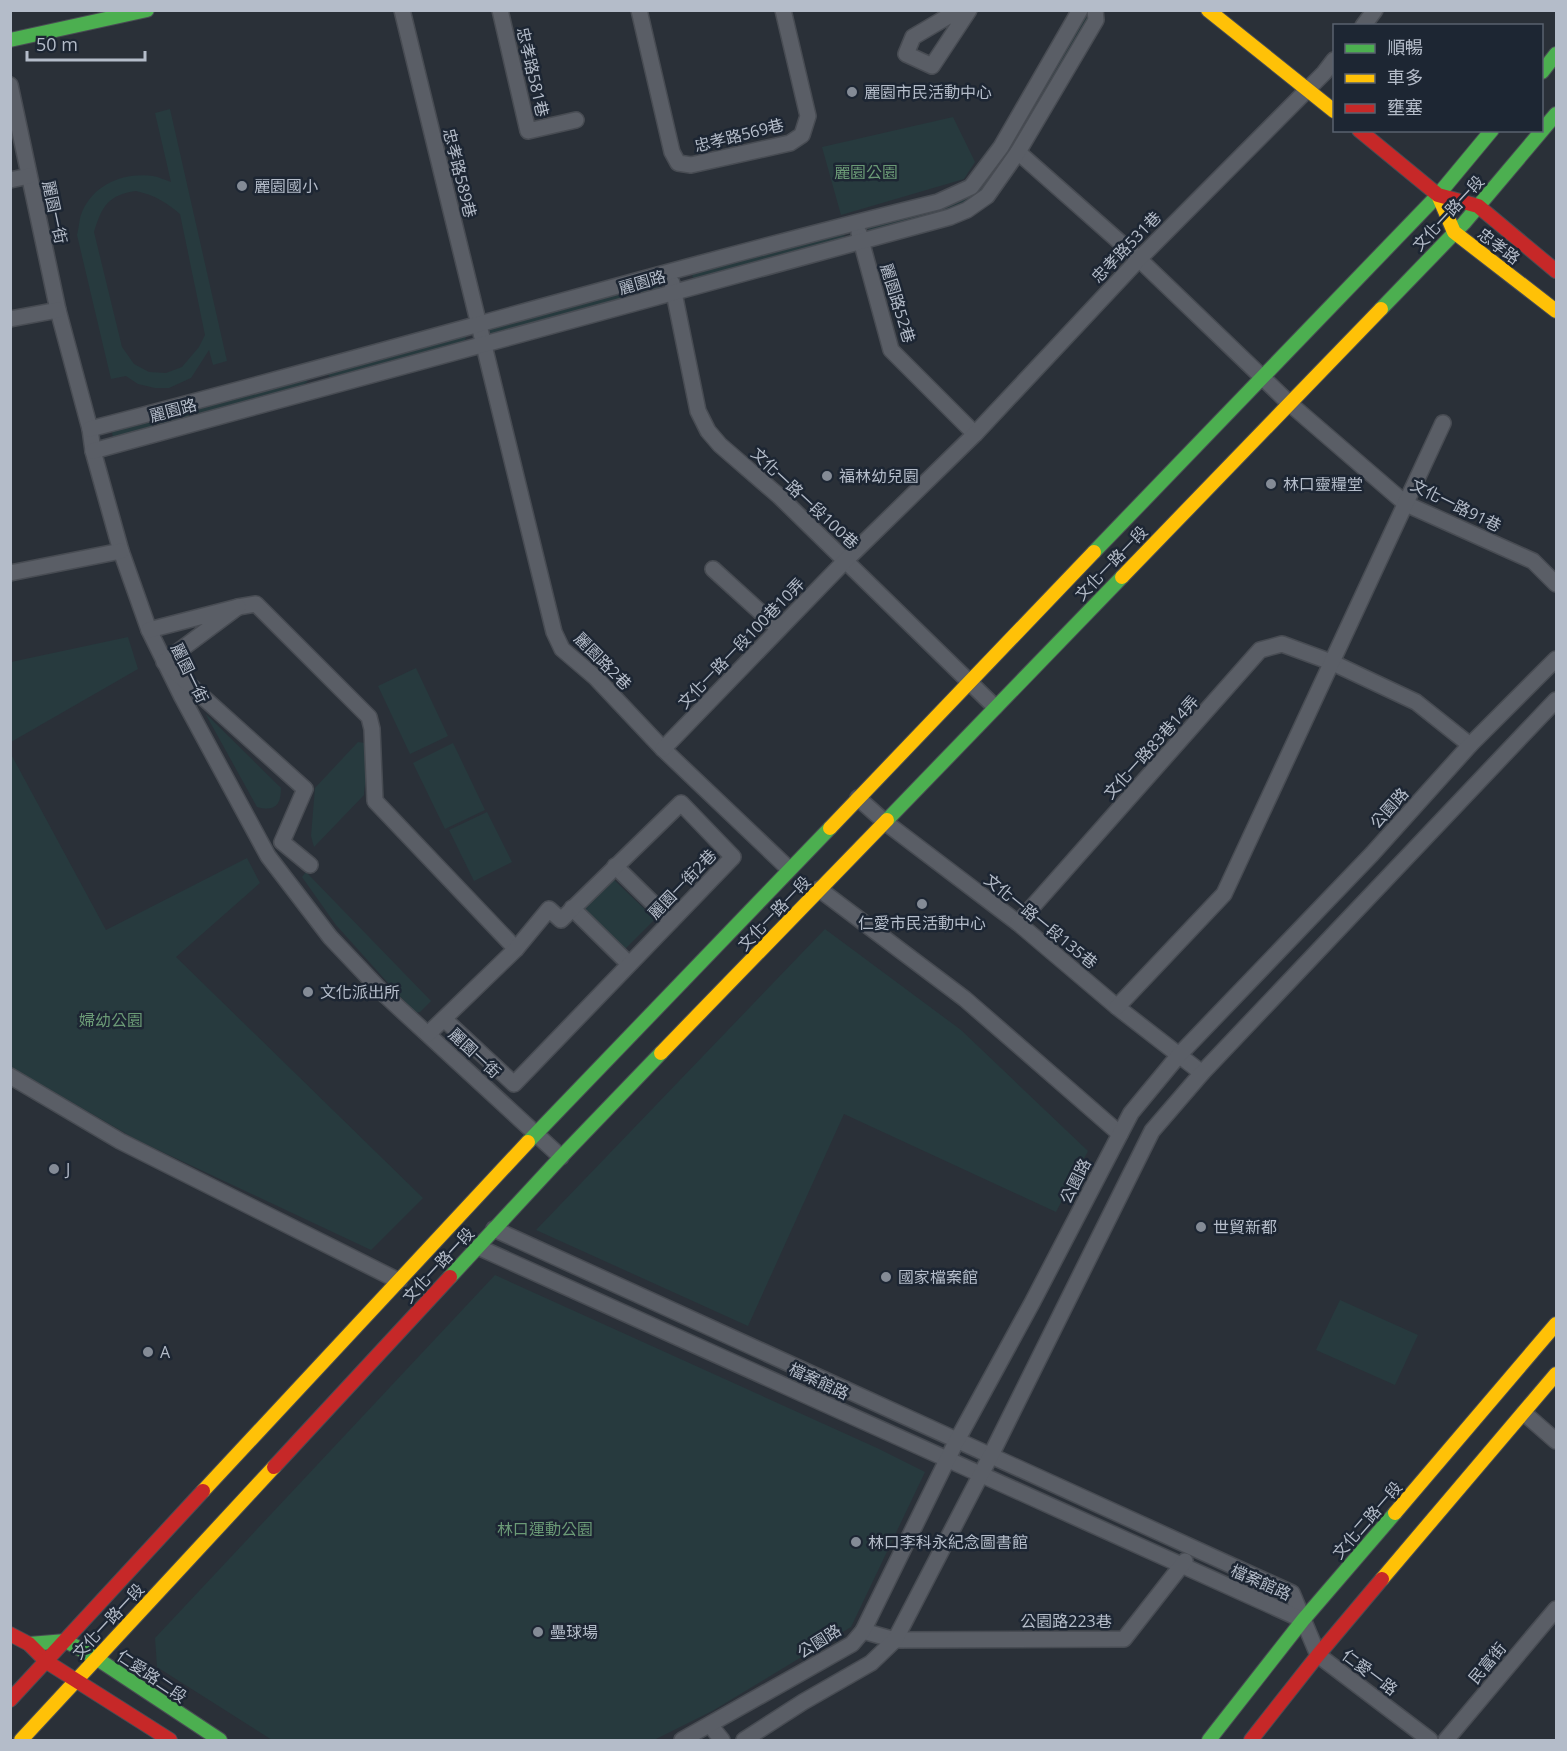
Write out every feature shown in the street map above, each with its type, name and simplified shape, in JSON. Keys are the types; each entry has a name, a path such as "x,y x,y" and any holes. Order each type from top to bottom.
{"main road":[{"path":"10,40 147,10"},
{"path":"1208,10 1333,109"},
{"path":"1543,71 1557,54"},
{"name":"文化一路一段","path":"1543,130 1557,114"},
{"name":"忠孝路","path":"1361,132 1438,195 1478,206 1557,271"},
{"name":"文化一路一段","path":"10,1700 537,1132 1438,195 1490,132"},
{"name":"文化一路一段","path":"21,1740 561,1157 1454,232 1542,132"},
{"name":"忠孝路","path":"1438,195 1454,232 1557,311"},
{"name":"文化二路一段","path":"1209,1740 1303,1620 1557,1324"},
{"path":"1251,1740 1318,1655 1557,1374"},
{"path":"10,1634 28,1644 47,1662 75,1681 171,1740"},
{"path":"28,1644 66,1641"},
{"name":"仁愛路二段","path":"66,1641 96,1658 220,1740"}],"street":[{"name":"忠孝路589巷","path":"402,10 484,345"},
{"name":"忠孝路581巷","path":"500,10 528,131 576,120"},
{"name":"忠孝路569巷","path":"639,10 672,152 678,163 691,165 790,143 802,135 808,116 783,10"},
{"name":"麗園路","path":"90,429 278,380 669,271 938,202 971,187 1001,147 1080,10"},
{"name":"麗園路","path":"93,451 950,217 967,210 987,196 1018,152 1095,20 1095,10"},
{"path":"1364,24 1375,10"},
{"name":"忠孝路531巷","path":"845,561 975,434 1139,259 1333,62"},
{"name":"麗園一街","path":"10,85 58,310 90,429 93,451 122,551 149,630 164,662 218,767 268,856 330,937 386,996 537,1132 561,1157"},
{"name":"文化一路91巷","path":"1018,152 1139,259 1289,403 1406,504 1533,561 1557,584"},
{"path":"10,180 29,176"},
{"name":"麗園路52巷","path":"856,222 891,350 975,434"},
{"name":"文化一路一段100巷","path":"669,271 698,411 708,432 779,496 971,681 995,707"},
{"path":"10,320 58,310"},
{"name":"麗園路2巷","path":"484,345 554,632 562,649 596,678 663,749 789,869"},
{"path":"1117,1007 1224,894 1443,423"},
{"path":"10,573 122,551"},
{"name":"文化一路一段100巷10弄","path":"663,749 845,561"},
{"path":"713,569 779,629"},
{"path":"149,630 256,604 369,717 372,729 375,801 516,949"},
{"path":"238,607 164,662 305,789 282,842 310,866"},
{"name":"文化一路83巷14弄","path":"1018,923 1260,650 1282,644 1331,662 1416,702 1470,745"},
{"name":"公園路","path":"682,1740 852,1644 863,1631 957,1440 1032,1303 1131,1113 1179,1055 1379,846 1470,745 1557,659"},
{"path":"744,1740 803,1702 871,1663 895,1640 991,1455 1152,1131 1202,1073 1557,700"},
{"name":"文化一路一段135巷","path":"858,798 885,822 1018,923 1117,1007 1202,1073"},
{"name":"麗園一街2巷","path":"444,1019 514,1084 733,857 681,803 572,908"},
{"path":"1379,846 1400,863"},
{"path":"615,866 670,921"},
{"path":"819,890 965,999 1120,1134"},
{"path":"428,1034 516,949 549,909 561,920 572,908 629,964"},
{"path":"10,1076 120,1142 399,1281"},
{"path":"1131,1113 1152,1131"},
{"name":"檔案館路","path":"494,1229 1292,1593 1303,1620"},
{"name":"檔案館路","path":"478,1247 1181,1567 1303,1620"},
{"path":"1524,1413 1557,1441"},
{"name":"公園路223巷","path":"895,1640 1124,1639 1194,1548"},
{"name":"民富街","path":"1446,1740 1557,1609"},
{"name":"仁愛一路","path":"1303,1620 1318,1655 1430,1740"},
{"path":"863,1631 895,1640"},
{"path":"710,1725 722,1740"}],"green space":[{"path":"1089,16 1089,20 1020,134 1015,136 1014,131 1085,18"},
{"path":"170,109 227,361 213,365 209,350 191,378 169,388 138,384 126,376 111,379 77,235 81,215 87,202 102,187 121,178 142,175 155,176 171,182 155,113","holes":["136,191 160,200 180,214 205,335 199,347 182,367 166,373 149,372 134,364 122,347 94,232 100,215 108,203 119,195"]},
{"name":"麗園公園","path":"953,117 975,162 964,179 841,215 822,147"},
{"path":"999,158 1004,158 1005,163 980,194 964,206 869,232 867,226 955,200"},
{"path":"838,233 845,235 841,240 695,280 692,276 695,272"},
{"path":"656,282 662,285 659,289 492,336 489,333 491,328"},
{"path":"467,335 464,342 348,374 330,377 327,373"},
{"path":"301,378 308,381 302,386 113,437 111,428"},
{"path":"128,637 138,669 11,742 11,662"},
{"path":"416,668 448,736 410,754 378,686"},
{"path":"205,713 281,788 280,799 276,806 268,809 257,807"},
{"path":"358,742 365,743 368,754 364,795 314,847 311,836 315,788"},
{"path":"453,743 485,810 445,829 413,763"},
{"name":"婦幼公園","path":"12,756 106,930 247,858 260,883 176,957 423,1198 371,1250 137,1140 11,1067"},
{"path":"487,812 512,862 474,881 449,830"},
{"path":"306,872 431,1001 420,1012 415,1013 336,925 302,877"},
{"path":"612,878 655,919 625,949 582,908"},
{"path":"825,929 961,1030 1088,1151 1056,1212 844,1114 748,1326 536,1230"},
{"name":"林口運動公園","path":"495,1275 877,1448 925,1472 851,1627 714,1710 654,1740 272,1740 157,1667 155,1638"},
{"path":"1340,1300 1418,1335 1395,1385 1316,1350"}],"traffic: fast":[{"path":"10,40 147,10"},
{"path":"1543,71 1556,54"},
{"path":"1543,129 1556,114"},
{"path":"1094,552 1438,195 1490,132"},
{"path":"1381,309 1464,223 1541,132"},
{"path":"887,820 1122,577"},
{"path":"528,1142 830,828"},
{"path":"450,1277 661,1053"},
{"path":"1209,1740 1303,1620 1395,1513"},
{"path":"29,1644 66,1641 96,1658 220,1740"}],"traffic: slow":[{"path":"1208,10 1333,110"},
{"path":"1438,195 1454,232 1556,311"},
{"path":"1122,577 1381,309"},
{"path":"830,828 1094,552"},
{"path":"661,1053 887,820"},
{"path":"203,1491 528,1142"},
{"path":"1395,1513 1556,1324"},
{"path":"1382,1579 1556,1374"},
{"path":"21,1740 274,1467"}],"traffic: jam":[{"path":"1361,132 1438,195 1478,206 1556,271"},
{"path":"274,1467 450,1277"},
{"path":"10,1700 203,1491"},
{"path":"1251,1740 1382,1579"},
{"path":"10,1634 29,1644 47,1662 170,1740"}],"place":[{"name":"麗園市民活動中心","path":"852,92"},
{"name":"麗園國小","path":"242,186"},
{"name":"福林幼兒園","path":"827,476"},
{"name":"林口靈糧堂","path":"1271,484"},
{"name":"仁愛市民活動中心","path":"922,904"},
{"name":"文化派出所","path":"308,992"},
{"name":"J","path":"54,1169"},
{"name":"世貿新都","path":"1201,1227"},
{"name":"國家檔案館","path":"886,1277"},
{"name":"A","path":"148,1352"},
{"name":"林口李科永紀念圖書館","path":"856,1542"},
{"name":"壘球場","path":"538,1632"}]}
